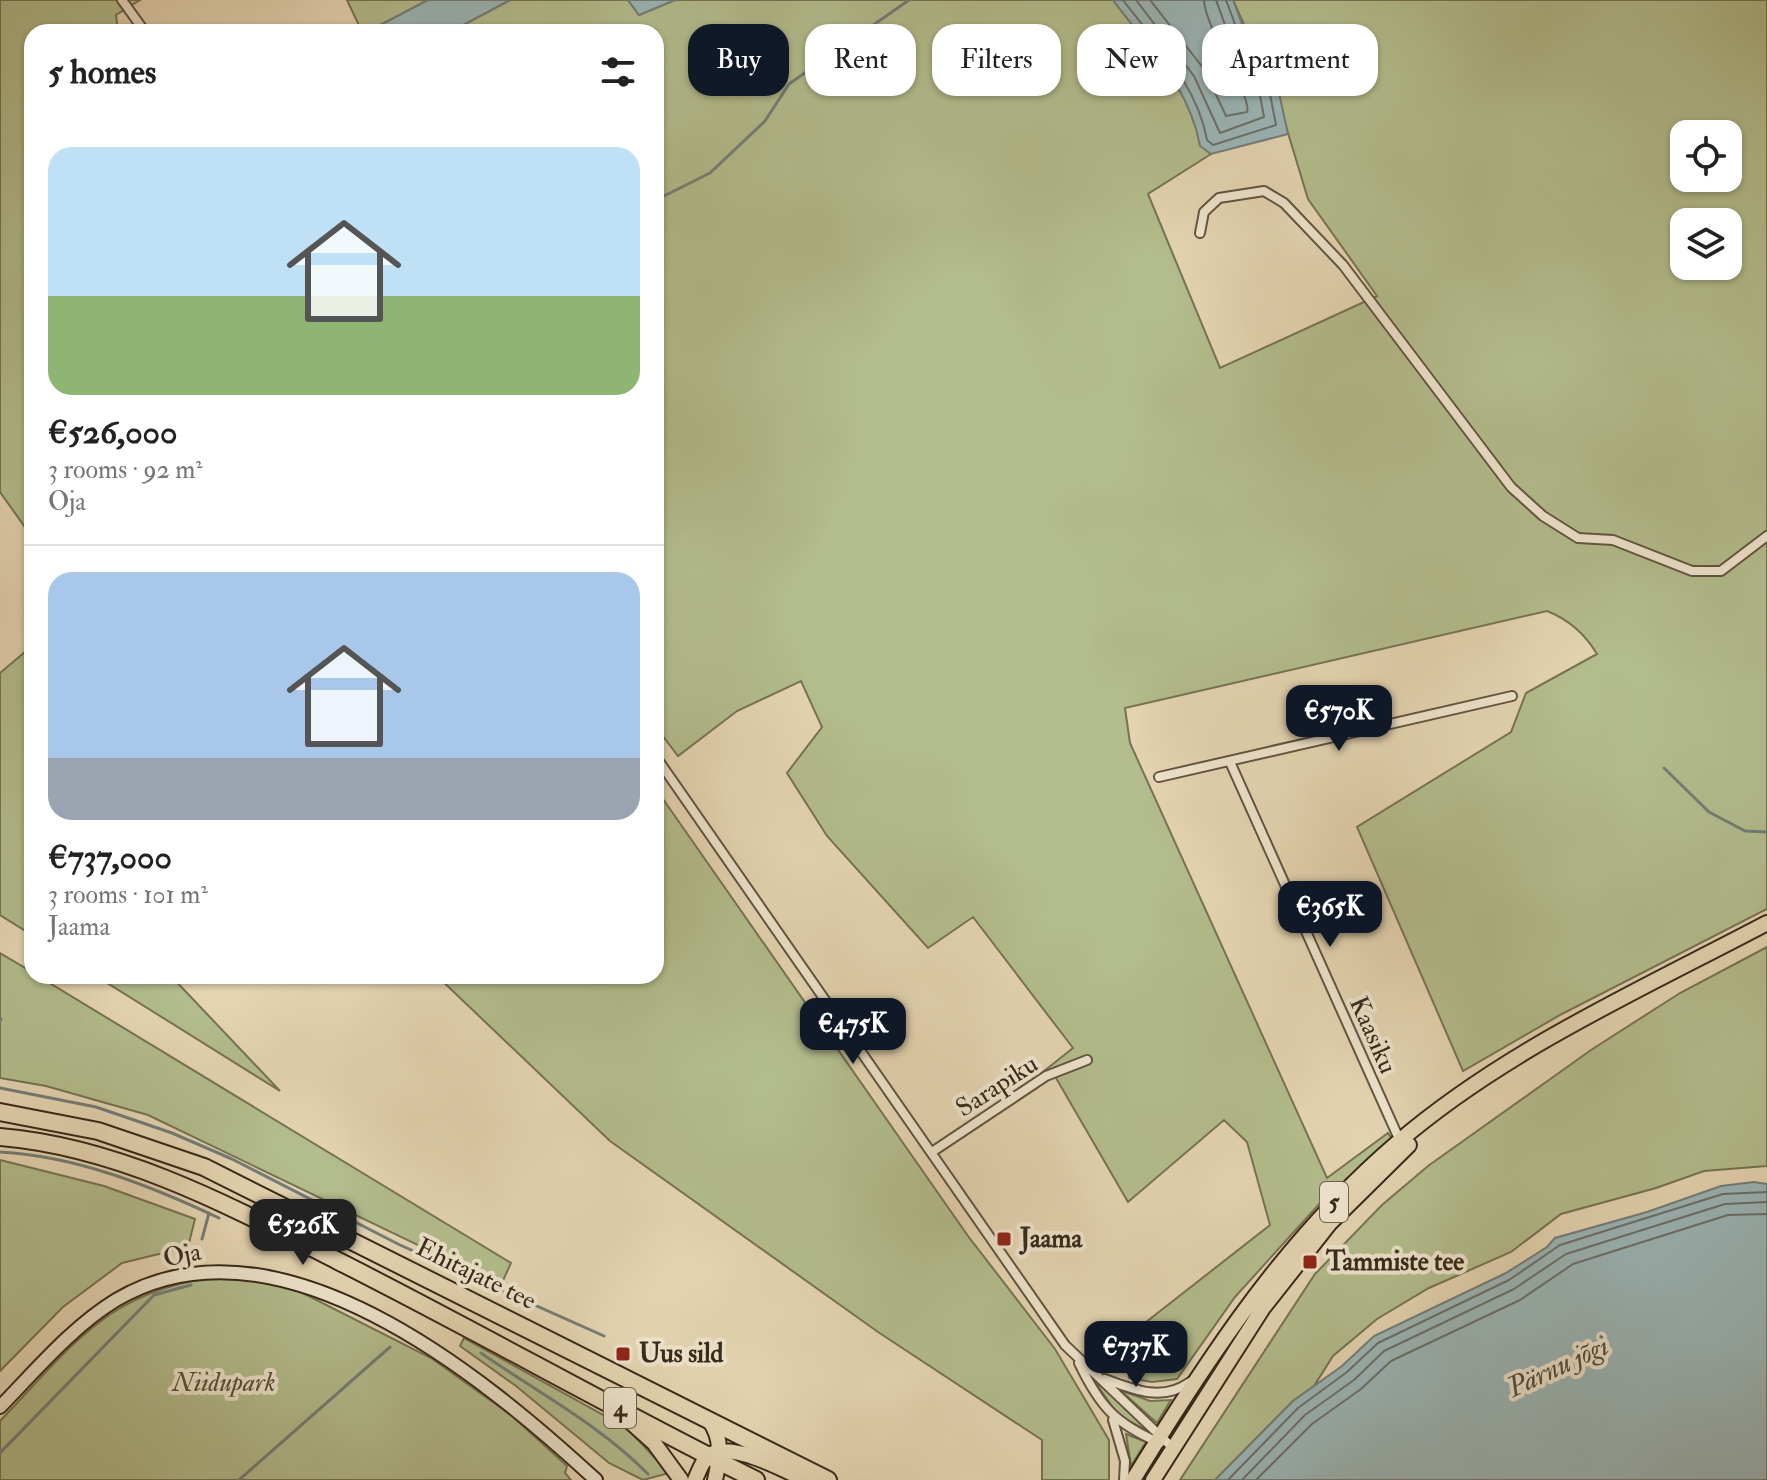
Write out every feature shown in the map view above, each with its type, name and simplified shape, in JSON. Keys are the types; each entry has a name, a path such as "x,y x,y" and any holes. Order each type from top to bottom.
{"highway":[{"name":"Ehitajate tee","path":"0,1112 98,1131 204,1167 828,1480"},
{"name":"Ehitajate tee","path":"0,1137 89,1153 153,1174 273,1228 484,1334 756,1480"}],"main road":[{"name":"5","path":"1133,1480 1260,1288 1314,1223 1402,1145 1614,1004 1767,923"},
{"name":"5","path":"1153,1480 1263,1308 1330,1223 1402,1145"},
{"path":"484,1334 497,1348 619,1412 654,1443 681,1480"},
{"path":"709,1419 718,1432 715,1480"},
{"path":"695,1480 716,1456"},
{"path":"716,1456 753,1457 805,1480"}],"street":[{"path":"122,0 139,24"},
{"path":"1200,233 1204,212 1219,198 1264,191 1284,203 1343,265 1511,487 1543,516 1578,538 1613,540 1692,571 1721,571 1767,536"},
{"path":"1159,777 1512,696"},
{"name":"Kaasiku","path":"1230,762 1402,1145"},
{"path":"664,768 1075,1355 1121,1438 1124,1480"},
{"name":"Sarapiku","path":"932,1152 1046,1076 1087,1060"},
{"name":"Oja","path":"0,1407 86,1322 117,1300 159,1281 207,1270 239,1271 282,1278 404,1333 522,1412 596,1480"},
{"path":"1075,1355 1173,1448"},
{"path":"1095,1375 1153,1394 1179,1390 1203,1371"},
{"path":"1111,1416 1130,1430 1159,1438"}],"green space":[{"path":"0,0 140,0 116,15 117,24 24,24 24,526 0,492"},
{"path":"347,0 428,0 382,24 358,24"},
{"path":"510,0 628,0 639,15 675,0 1113,0 1132,24 1077,24 1077,96 1183,96 1187,104 1200,145 1211,154 1148,194 1220,368 1377,296 1308,199 1276,96 1378,96 1378,24 1244,24 1233,0 1767,0 1767,909 1560,1015 1463,1071 1357,827 1511,732 1526,693 1597,654 1582,634 1570,623 1547,611 1125,708 1130,743 1327,1178 1388,1133 1392,1139 1321,1202 1235,1297 1177,1379 1152,1382 1129,1378 1127,1351 1136,1330 1270,1225 1247,1142 1224,1120 1128,1202 1056,1078 1044,1071 1073,1048 973,917 928,948 827,836 787,773 822,727 801,681 737,711 678,756 664,738 664,24 465,24"},
{"path":"24,653 24,930 0,915 0,673"},
{"path":"664,800 968,1236 1055,1349 1109,1440 1109,1480 1042,1480 1042,1440 878,1332 610,1141 445,984 664,984"},
{"path":"1767,947 1767,1166 1704,1171 1656,1188 1561,1214 1511,1252 1429,1288 1377,1319 1333,1356 1314,1386 1293,1401 1215,1480 1180,1480 1315,1274 1382,1205 1428,1166 1591,1050 1680,993"},
{"path":"0,953 24,967 24,984 51,984 511,1263 501,1285 148,1115 46,1086 0,1078"},
{"path":"109,984 179,984 280,1091"},
{"path":"0,1160 104,1186 195,1219 188,1247 122,1263 63,1307 0,1371"},
{"name":"Niidupark","path":"228,1276 291,1287 431,1358 511,1415 567,1466 565,1473 571,1480 0,1480 0,1421 74,1343 124,1306 154,1292 188,1282"},
{"path":"464,1338 627,1428 669,1473 643,1480 609,1463 516,1386 460,1346"},
{"path":"1097,1385 1102,1386 1152,1433 1119,1416"},
{"path":"1120,1390 1150,1401 1171,1400 1157,1423"},
{"path":"1126,1434 1146,1442 1131,1466"}],"water":[{"path":"428,0 510,0 465,24 382,24"},
{"path":"628,0 675,0 639,15"},
{"path":"1113,0 1233,0 1242,24 1202,24 1202,96 1280,96 1288,134 1211,154 1200,146 1182,96 1186,96 1186,24 1132,24"},
{"name":"Pärnu jõgi","path":"1754,1182 1767,1184 1767,1480 1215,1480 1293,1401 1342,1366 1374,1336 1506,1273 1547,1247 1555,1238 1647,1212 1721,1186"}],"waterway":[{"path":"664,196 710,173 765,121 789,84 909,0"},
{"path":"1664,768 1709,812 1745,831 1767,832"},
{"path":"0,1088 96,1107 172,1133 232,1159 400,1245 604,1336"},
{"path":"0,1152 57,1160 112,1174 219,1218"},
{"path":"202,1239 209,1213"},
{"path":"0,1453 154,1295 191,1285"},
{"path":"239,1480 390,1347"},
{"path":"481,1353 589,1424 648,1474"}],"place":[{"name":"Jaama","path":"1004,1239"},
{"name":"Tammiste tee","path":"1310,1262"},
{"name":"Uus sild","path":"623,1354"}]}
